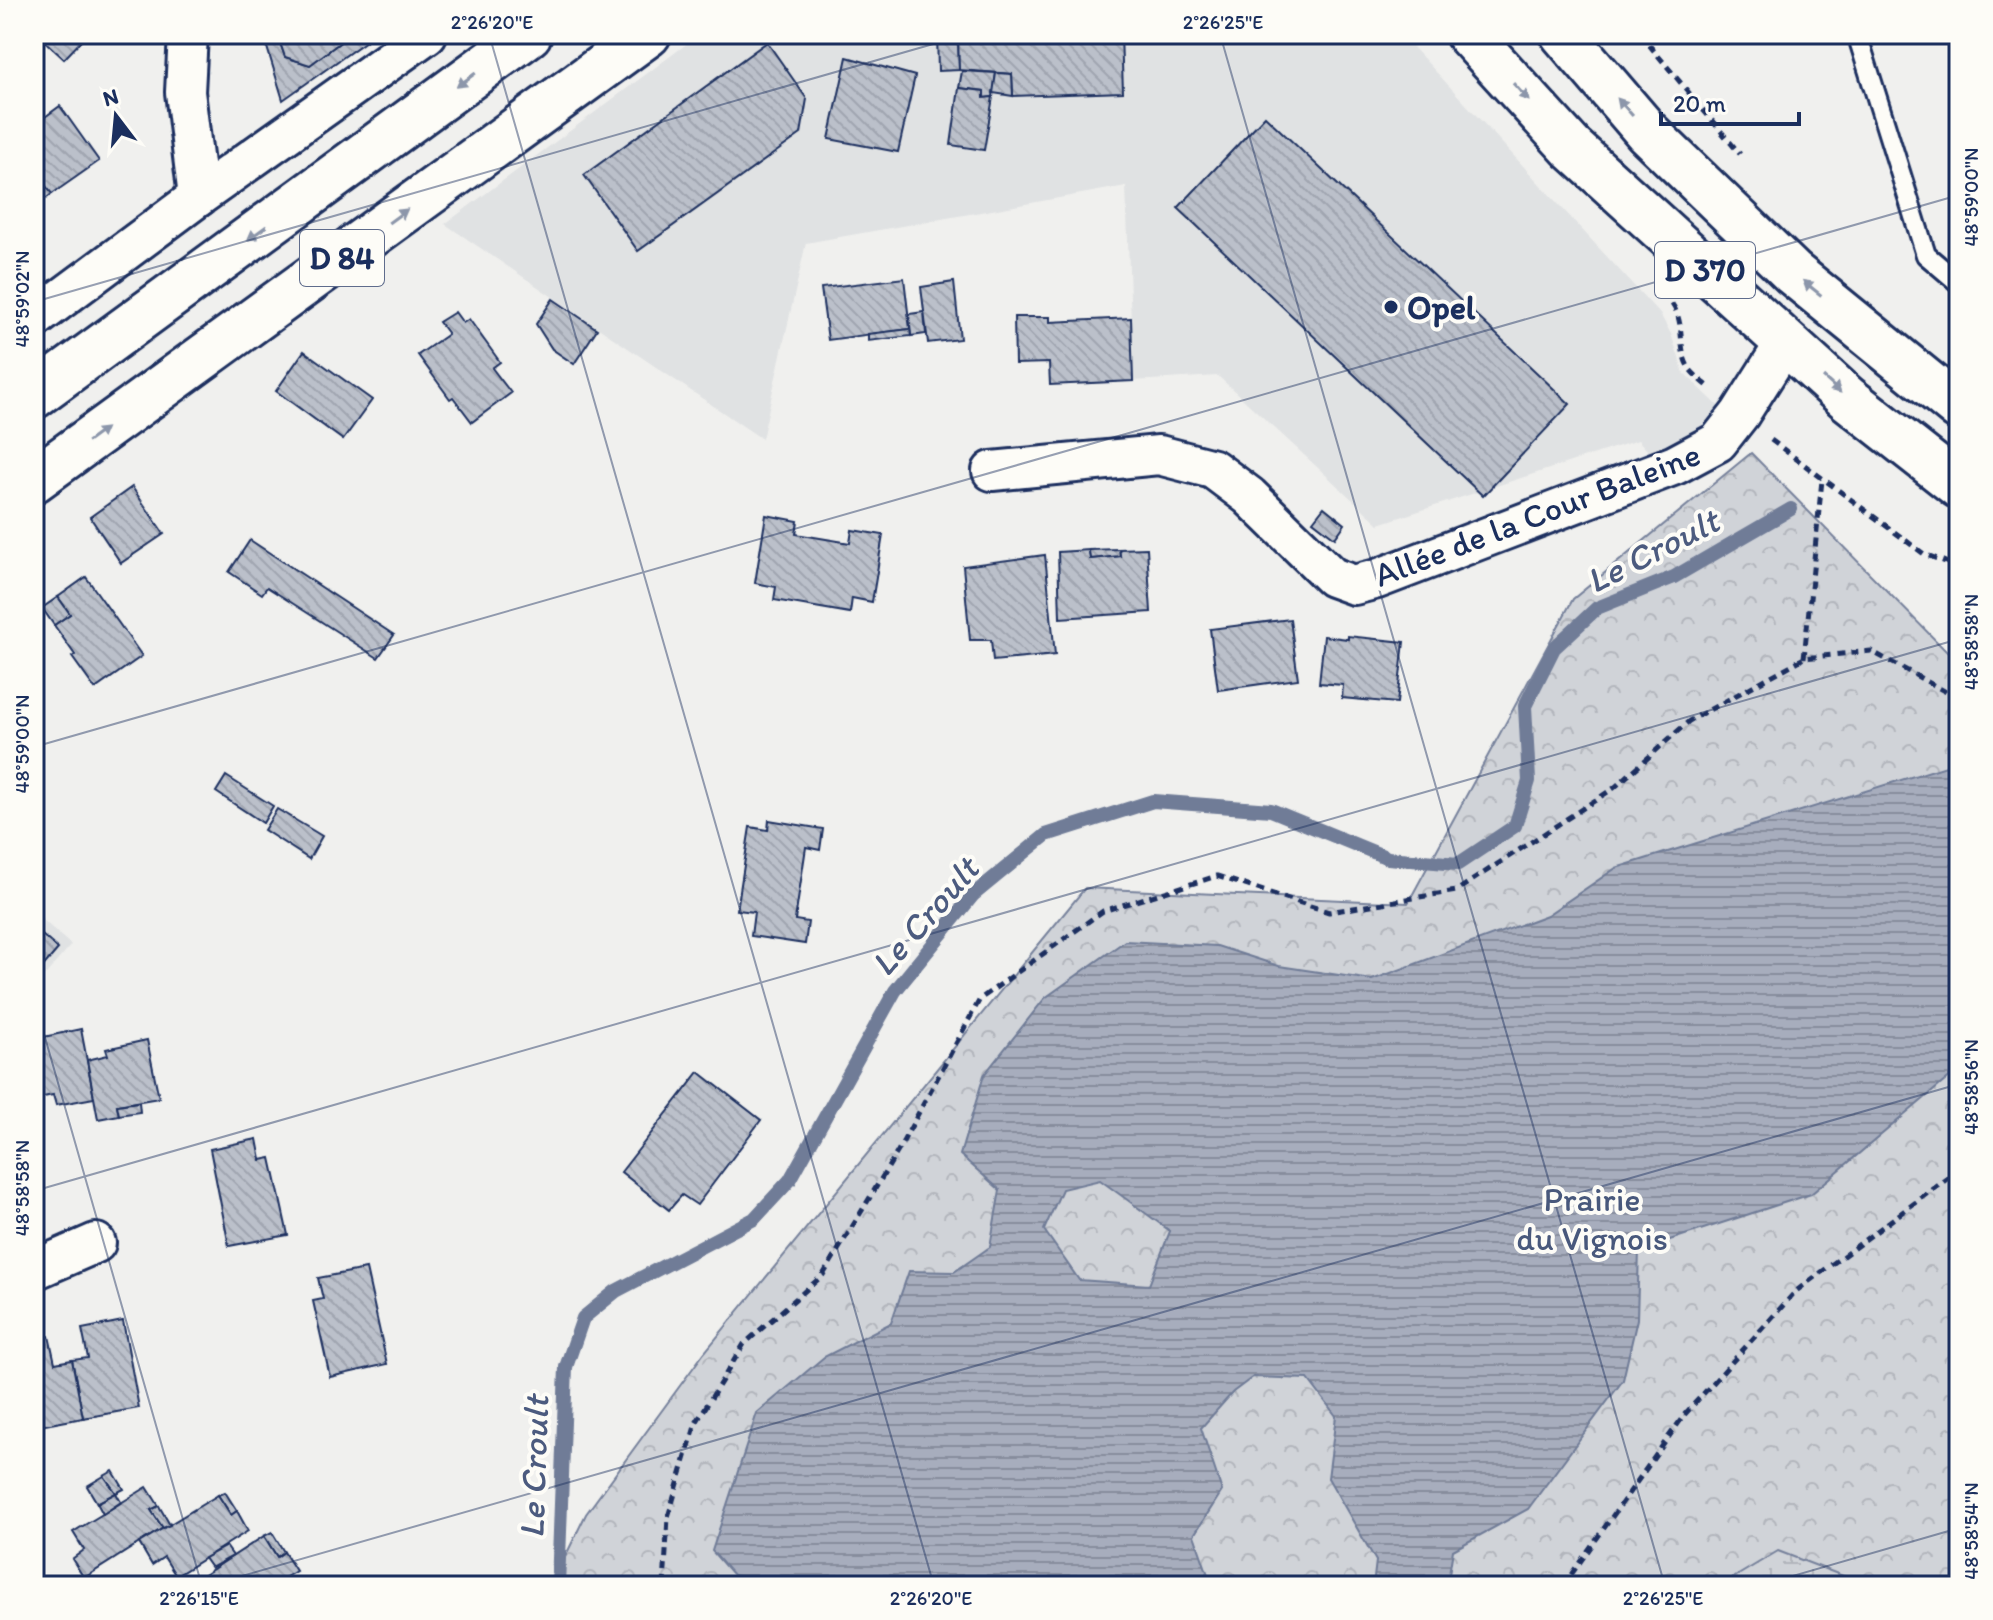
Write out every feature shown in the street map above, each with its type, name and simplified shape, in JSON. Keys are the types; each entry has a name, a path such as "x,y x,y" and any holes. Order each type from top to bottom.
{"main road":[{"name":"D 84","path":"34,396 529,34"},
{"name":"D 84","path":"34,480 648,34"},
{"name":"D 370","path":"1468,34 1572,148 1847,398 1959,486"},
{"name":"D 370","path":"1563,34 1647,132 1793,273 1959,408"}],"street":[{"path":"188,34 185,92 198,197"},
{"path":"34,319 198,197 427,34"},
{"name":"Allée de la Cour Baleine","path":"992,471 1159,455 1213,469 1249,496 1332,577 1354,585 1377,579 1675,465 1718,442 1740,414 1785,343"},
{"path":"34,1270 96,1243"}],"lane":[{"path":"1857,34 1926,255 1959,283"}],"path":[{"path":"1640,34 1751,164"},
{"path":"1666,296 1677,312 1684,356 1690,370 1822,479 1924,554 1959,567"},
{"path":"1804,658 1822,479"},
{"path":"664,1586 668,1517 696,1423 744,1344 823,1275 898,1151 980,999 1103,911 1217,876 1329,912 1456,891 1614,788 1689,721 1804,658 1871,651 1959,699"},
{"path":"1563,1586 1685,1414 1796,1291 1959,1170"}],"shaded area":[{"path":"700,34 1401,34 1660,314 1671,334 1684,373 1733,420 1675,481 1638,440 1379,524 1218,376 1133,381 1126,186 806,243 762,439 445,224"},
{"path":"34,912 71,945 34,988"}],"green space":[{"name":"Prairie du Vignois","path":"1751,453 1947,652 1959,659 1959,1586 551,1586 586,1514 704,1353 1085,888 1408,903 1573,599"},
{"path":"1778,1551 1869,1586 1720,1586"}],"water":[{"path":"1959,762 1959,1069 1811,1194 1639,1250 1637,1319 1623,1380 1528,1509 1453,1550 1447,1586 1373,1586 1376,1561 1328,1478 1336,1416 1308,1379 1253,1377 1233,1392 1201,1428 1222,1491 1194,1535 1212,1586 776,1586 733,1575 712,1551 757,1413 824,1357 891,1323 909,1271 954,1272 990,1247 1000,1190 960,1155 984,1075 1045,998 1125,941 1217,946 1279,966 1372,980 1547,915 1616,868","holes":["1100,1180 1170,1231 1149,1285 1079,1280 1044,1230 1062,1189"]}],"building":[{"path":"37,34 88,34 64,59"},
{"path":"263,34 277,34 285,57 310,65 351,34 360,34 366,41 283,100"},
{"path":"277,34 351,34 310,65 285,57"},
{"path":"937,34 958,34 959,70 938,71"},
{"path":"958,34 1121,34 1123,92 1013,96 1012,74 959,70"},
{"path":"767,42 807,99 801,134 638,251 584,175"},
{"path":"847,57 915,76 898,152 829,139"},
{"path":"962,71 996,73 993,97 984,98 984,91 959,88"},
{"path":"996,73 1012,74 1013,96 993,93"},
{"path":"959,88 984,91 984,98 993,97 984,150 951,145"},
{"path":"60,106 99,161 52,194 34,171 34,125"},
{"path":"1265,116 1570,404 1483,496 1178,208"},
{"path":"34,171 52,194 34,207"},
{"path":"904,278 910,329 828,340 821,288"},
{"path":"954,282 960,339 928,343 921,287"},
{"path":"553,299 597,329 574,364 552,349 536,324"},
{"path":"455,312 463,323 469,319 500,362 492,368 511,393 472,422 453,397 450,399 418,355 448,334 439,322"},
{"path":"924,312 926,334 911,336 909,314"},
{"path":"1014,317 1050,317 1050,322 1131,318 1133,381 1050,385 1049,363 1015,364"},
{"path":"910,329 911,336 868,341 868,334"},
{"path":"304,351 372,400 343,440 276,391"},
{"path":"132,487 164,534 121,563 90,517"},
{"path":"1324,507 1345,524 1335,538 1313,521"},
{"path":"766,515 798,521 796,534 850,543 852,530 883,535 872,602 852,598 850,613 774,600 776,587 755,583"},
{"path":"250,540 394,635 378,658 267,587 262,594 229,572"},
{"path":"1147,548 1151,612 1060,618 1058,552 1089,550 1090,559 1120,556 1119,549"},
{"path":"1119,549 1120,556 1090,559 1089,550"},
{"path":"1045,555 1055,655 993,661 991,640 970,640 963,566"},
{"path":"86,577 142,656 95,689 54,625 70,614 58,597"},
{"path":"58,597 70,614 54,625 42,608"},
{"path":"1290,619 1298,679 1218,690 1210,629"},
{"path":"1324,636 1404,642 1397,703 1342,698 1343,685 1319,683"},
{"path":"226,776 273,806 263,823 216,792"},
{"path":"277,809 322,836 309,859 264,830"},
{"path":"769,820 823,829 820,850 806,847 795,920 808,922 805,944 751,936 754,912 737,910 750,827 768,830"},
{"path":"34,928 58,949 34,977"},
{"path":"81,1029 94,1098 56,1105 53,1095 34,1099 34,1039"},
{"path":"147,1040 159,1098 117,1105 119,1115 98,1119 87,1060 108,1055 106,1049"},
{"path":"699,1072 761,1120 697,1205 682,1195 669,1210 621,1172"},
{"path":"139,1102 140,1112 119,1115 117,1105"},
{"path":"257,1139 261,1160 271,1158 288,1235 229,1246 210,1149"},
{"path":"366,1269 387,1364 330,1377 313,1301 323,1299 318,1278"},
{"path":"123,1321 139,1408 83,1418 72,1360 88,1358 82,1329"},
{"path":"49,1336 55,1363 72,1360 83,1418 34,1427 34,1338"},
{"path":"113,1471 124,1489 116,1493 104,1476"},
{"path":"104,1476 116,1493 97,1503 87,1486"},
{"path":"147,1487 159,1506 151,1510 163,1528 84,1578 72,1559 84,1550 73,1532"},
{"path":"225,1492 237,1511 231,1515 218,1495"},
{"path":"116,1493 121,1502 103,1514 97,1503"},
{"path":"218,1495 231,1515 237,1511 248,1531 176,1576 164,1557 152,1565 139,1543"},
{"path":"159,1506 170,1525 163,1528 151,1510"},
{"path":"272,1532 284,1552 277,1557 264,1536"},
{"path":"264,1536 277,1557 284,1552 296,1571 271,1586 187,1586"},
{"path":"226,1546 233,1556 211,1568 204,1558"}],"waterway":[{"name":"Le Croult","path":"558,1586 566,1367 583,1318 616,1291 754,1219 790,1180 895,991 973,895 1046,835 1153,801 1271,810 1388,858 1458,864 1515,826 1529,781 1525,706 1554,648 1597,608 1674,577 1791,509"}],"place":[{"name":"Opel","path":"1391,307"}]}
